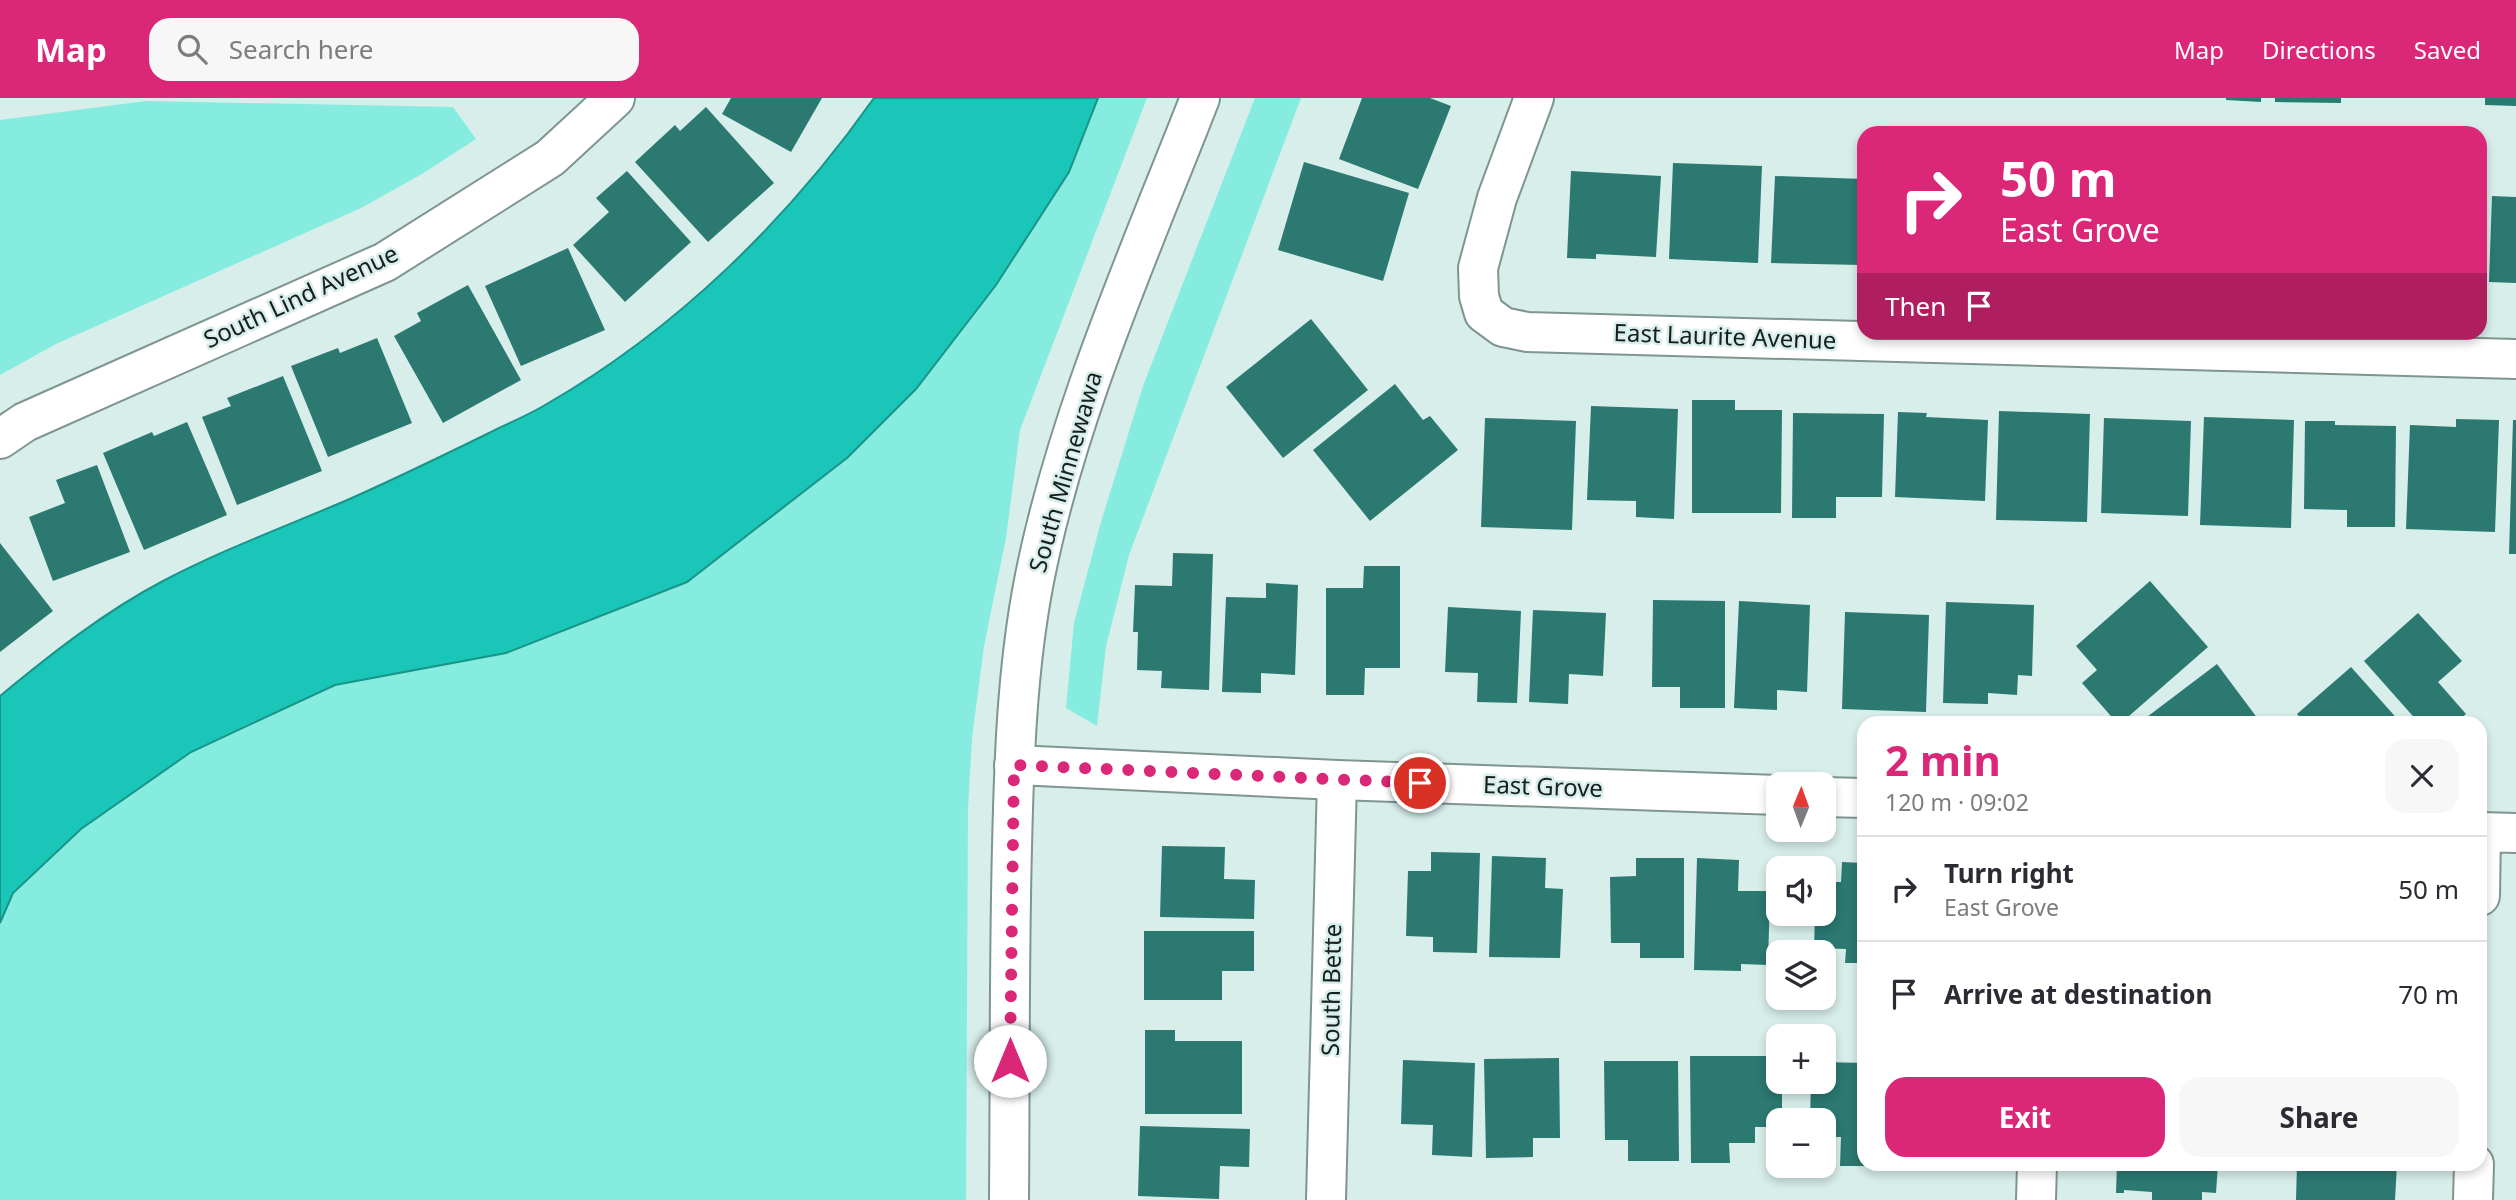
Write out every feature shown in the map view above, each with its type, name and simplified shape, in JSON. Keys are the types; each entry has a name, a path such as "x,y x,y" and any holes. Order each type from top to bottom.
{"street":[{"name":"South Lind Avenue","path":"0,439 25,422 385,262 550,158 615,98"},
{"name":"South Minnewawa","path":"1009,1200 1010,894 1014,765 1020,680 1034,582 1059,476 1094,369 1200,98"},
{"name":"East Laurite Avenue","path":"1534,98 1497,198 1478,268 1479,296 1485,313 1503,327 1527,332 2516,359"},
{"name":"East Grove","path":"1014,765 1337,780 1766,795"},
{"name":"South Bette","path":"1326,1200 1337,780"},
{"path":"1836,797 1857,798"},
{"path":"2487,872 2499,832"},
{"path":"2036,1200 2038,1171"},
{"path":"2473,1171 2473,1200"}],"shaded area":[{"path":"874,98 1098,98 1069,172 996,285 916,389 847,458 687,582 506,653 335,685 191,752 81,829 13,893 0,923 0,696 58,649 141,593 230,549 345,501 531,413 640,343 684,307 767,229 841,143"},
{"path":"1098,98 1147,98 1020,430 1006,538 984,646 972,738 968,808 966,1200 0,1200 0,923 13,893 81,829 191,752 335,685 506,653 687,582 847,458 916,389 996,285 1069,172"},
{"path":"1255,98 1301,98 1129,555 1106,646 1097,726 1066,708 1074,623 1101,522 1143,386"},
{"path":"146,101 453,107 476,139 422,174 361,208 56,344 0,375 0,120"}],"building":[{"path":"731,98 822,98 791,152 722,114"},
{"path":"1362,98 1430,98 1451,106 1418,189 1339,159"},
{"path":"2261,98 2261,102 2226,100"},
{"path":"2275,98 2341,98 2341,103 2275,102"},
{"path":"2485,98 2516,98 2516,106 2485,105"},
{"path":"706,107 774,183 708,242 635,162 675,125 680,131"},
{"path":"1304,162 1409,193 1383,281 1278,250"},
{"path":"1673,163 1762,166 1758,263 1669,259"},
{"path":"627,171 691,242 625,302 573,245 609,212 596,198"},
{"path":"1571,171 1661,176 1656,257 1596,254 1596,259 1567,258"},
{"path":"1775,176 1857,179 1857,265 1771,263"},
{"path":"2492,196 2516,197 2516,283 2489,282"},
{"path":"568,248 605,330 521,366 485,286"},
{"path":"468,285 521,380 443,423 394,336 421,321 417,313"},
{"path":"1311,319 1368,390 1283,458 1226,387"},
{"path":"377,338 412,423 328,457 291,366 338,348 340,353"},
{"path":"283,376 322,471 237,505 202,417 231,406 227,398"},
{"path":"1395,384 1423,420 1430,416 1458,450 1370,521 1313,450"},
{"path":"1692,400 1735,400 1735,410 1782,410 1781,513 1692,513"},
{"path":"1591,406 1678,409 1674,519 1636,517 1636,501 1587,500"},
{"path":"1999,411 2090,414 2087,522 1996,520"},
{"path":"1898,412 1927,413 1926,417 1988,420 1985,501 1895,497"},
{"path":"1793,413 1884,414 1882,497 1836,497 1836,518 1792,518"},
{"path":"2204,417 2294,420 2291,528 2200,525"},
{"path":"1485,418 1576,421 1572,530 1481,527"},
{"path":"2104,418 2191,421 2188,516 2101,513"},
{"path":"2456,419 2499,420 2495,532 2406,529 2410,425 2456,427"},
{"path":"2513,420 2516,420 2516,554 2509,554"},
{"path":"2305,421 2335,421 2335,425 2396,426 2395,527 2347,527 2347,510 2304,509"},
{"path":"187,422 227,515 144,550 103,453 152,432 154,436"},
{"path":"97,465 130,552 53,581 29,517 65,503 56,480"},
{"path":"0,543 53,611 0,652"},
{"path":"1173,553 1213,554 1209,690 1161,688 1162,671 1137,670 1138,632 1133,632 1135,585 1172,586"},
{"path":"1364,566 1400,566 1400,668 1365,668 1364,695 1326,695 1326,588 1363,588"},
{"path":"2150,581 2208,647 2129,716 2111,716 2082,683 2097,670 2076,646"},
{"path":"1266,583 1298,585 1295,675 1261,673 1261,693 1222,692 1226,597 1266,598"},
{"path":"1653,600 1725,601 1725,708 1680,708 1680,687 1652,687"},
{"path":"1739,601 1810,605 1807,692 1777,690 1777,710 1734,708"},
{"path":"1946,602 2034,605 2032,676 2018,675 2017,695 1988,693 1988,704 1943,703"},
{"path":"1448,607 1521,611 1517,703 1477,702 1478,673 1445,672"},
{"path":"1533,610 1606,613 1603,676 1569,674 1568,704 1529,702"},
{"path":"1845,612 1929,615 1926,712 1842,709"},
{"path":"2418,613 2462,661 2438,682 2466,714 2413,716 2364,661"},
{"path":"2217,664 2256,716 2148,716"},
{"path":"2351,667 2395,716 2299,716 2297,714"},
{"path":"1162,846 1225,847 1224,879 1255,880 1254,919 1160,917"},
{"path":"1431,852 1480,853 1477,953 1433,952 1433,937 1406,936 1408,871 1431,871"},
{"path":"1492,856 1546,858 1545,888 1563,889 1560,958 1489,957"},
{"path":"1636,858 1684,858 1684,958 1640,958 1640,943 1611,943 1610,877 1636,876"},
{"path":"1697,858 1739,860 1738,891 1766,891 1766,926 1769,926 1766,965 1741,964 1741,971 1694,970"},
{"path":"1842,862 1857,863 1857,963 1845,963 1846,949 1836,949 1836,940 1814,940 1815,926 1836,926 1836,882 1841,882"},
{"path":"1144,931 1254,931 1254,971 1222,971 1222,1000 1144,1000"},
{"path":"1145,1030 1175,1030 1175,1041 1242,1041 1242,1114 1145,1114"},
{"path":"1690,1056 1766,1056 1766,1094 1782,1094 1782,1108 1766,1108 1766,1127 1755,1127 1755,1143 1729,1143 1730,1163 1691,1163"},
{"path":"1559,1058 1560,1138 1533,1138 1533,1157 1486,1158 1484,1059"},
{"path":"1403,1060 1475,1063 1472,1157 1432,1155 1433,1125 1401,1124"},
{"path":"1604,1061 1678,1061 1679,1161 1628,1161 1628,1140 1605,1140"},
{"path":"1836,1062 1857,1063 1857,1166 1840,1166 1841,1137 1836,1137 1836,1108 1810,1108 1811,1094 1836,1094"},
{"path":"1140,1126 1250,1129 1249,1167 1220,1166 1219,1199 1138,1196"},
{"path":"2117,1171 2218,1171 2216,1193 2202,1192 2202,1200 2152,1200 2152,1192 2124,1190 2124,1193 2116,1193"},
{"path":"2297,1171 2397,1171 2395,1200 2296,1200"}],"route":[{"path":"1010,1061 1010,894 1014,765 1420,783"}]}
